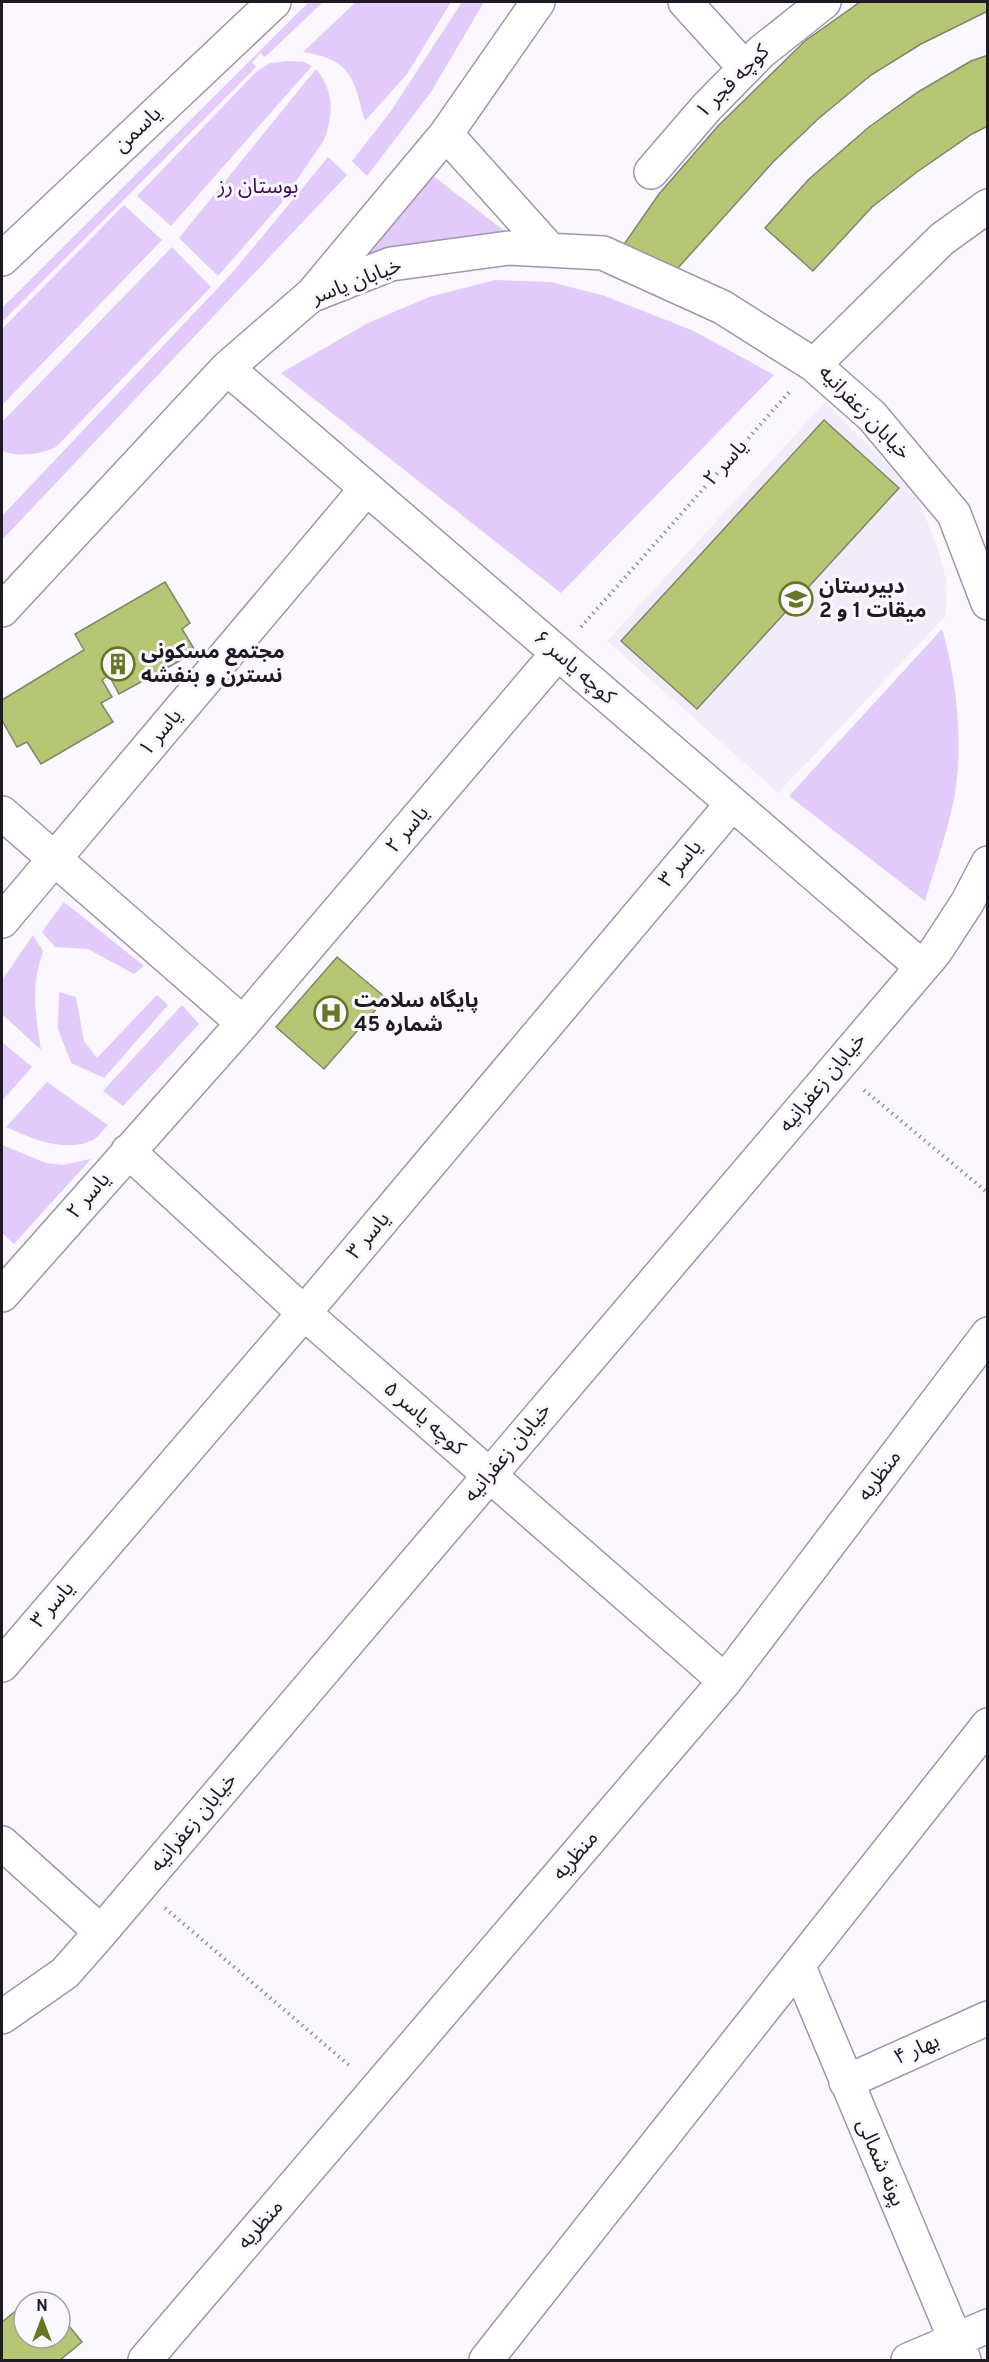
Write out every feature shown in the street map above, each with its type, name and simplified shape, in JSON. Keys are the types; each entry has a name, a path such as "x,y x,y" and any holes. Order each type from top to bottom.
{"street":[{"name":"یاسمن","path":"2,259 274,2"},
{"path":"310,296 446,134 538,2"},
{"path":"685,2 745,68"},
{"name":"کوچه فجر ۱","path":"651,172 707,107 761,52 824,2"},
{"path":"446,134 550,250"},
{"name":"خیابان زعفرانیه","path":"987,206 942,239 814,364 872,416 954,514 987,603"},
{"name":"خیابان یاسر","path":"2,610 227,368 310,296 391,264 508,248 603,253 722,307 814,364"},
{"name":"کوچه یاسر ۶","path":"227,368 922,967"},
{"name":"یاسر ۱","path":"2,921 366,489"},
{"name":"یاسر ۲","path":"5,1284 243,1023 557,654"},
{"name":"یاسر ۳","path":"2,1665 304,1314 732,804"},
{"path":"2,813 243,1023"},
{"name":"خیابان زعفرانیه","path":"2,2017 65,1973 101,1932 935,952 967,903 987,863"},
{"name":"کوچه یاسر ۵","path":"128,1151 304,1314 725,1681"},
{"name":"منظریه","path":"145,2361 725,1681 987,1334"},
{"path":"486,2361 987,1725"},
{"path":"2,1843 101,1932"},
{"name":"پونه شمالی","path":"798,1965 960,2350"},
{"name":"بهار ۴","path":"846,2082 987,2018"},
{"path":"908,2361 960,2350 987,2326"}],"path":[{"name":"یاسر ۲","path":"557,654 814,364"},
{"path":"837,1067 987,1193"},
{"path":"140,1886 376,2090"}],"shaded area":[{"name":"دبیرستان میقات 1 و 2","path":"825,402 915,492 937,546 947,582 946,616 778,793 607,641"}],"green space":[{"name":"بوستان رز","path":"309,2 323,2 265,57 260,53 252,63 256,67 2,322 2,308"},
{"path":"356,2 451,2 407,74 365,121 357,93 348,73 332,60 303,52"},
{"name":"بوستان رز","path":"462,2 484,2 431,92 367,176 352,161 391,111"},
{"name":"بوستان رز","path":"304,62 312,66 171,226 137,196 256,72 270,63"},
{"name":"بوستان رز","path":"316,69 329,94 331,112 324,140 280,205 218,276 179,238"},
{"name":"بوستان رز","path":"328,157 347,175 2,540 2,516 232,273"},
{"path":"432,175 511,236 364,259"},
{"path":"124,205 162,240 2,405 2,329"},
{"path":"172,247 211,287 56,447 29,454 2,451 2,422"},
{"path":"495,280 551,282 605,296 694,331 774,375 561,593 281,373 368,323 429,297"},
{"path":"942,629 955,691 959,735 957,779 951,812 925,901 789,796"},
{"path":"64,902 144,966 134,974 88,949 55,947 42,932"},
{"path":"33,935 43,951 37,976 35,1000 41,1050 2,1014 2,980"},
{"path":"59,992 76,997 84,1041 97,1058 157,995 168,1005 104,1078 71,1063 58,1029"},
{"path":"182,1005 199,1024 123,1106 103,1091"},
{"path":"2,1042 32,1067 2,1101"},
{"path":"47,1082 108,1125 93,1140 69,1145 47,1143 6,1127"},
{"path":"2,1145 46,1163 62,1165 91,1159 14,1244 2,1233"}],"building":[{"path":"860,2 988,2 988,11 921,44 871,75 818,119 773,162 678,268 620,250 659,194 718,126 805,41"},
{"path":"988,55 988,126 972,134 917,172 872,207 813,271 765,228 809,179 869,127 918,92 971,61"},
{"path":"824,420 899,488 697,709 621,641"},
{"name":"مجتمع مسکونی نسترن و بنفشه","path":"165,582 190,623 182,629 196,652 119,694 109,675 102,680 112,697 101,703 113,722 41,764 27,742 17,747 2,720 2,700 84,650 75,634"},
{"name":"پایگاه سلامت شماره 45","path":"337,957 386,998 324,1069 276,1027"},
{"path":"12,2314 12,2350 72,2350 72,2330 82,2342 60,2360 2,2360 2,2322"}],"place":[{"name":"دبیرستان میقات 1 و 2","path":"796,599"},
{"name":"مجتمع مسکونی نسترن و بنفشه","path":"118,664"},
{"name":"پایگاه سلامت شماره 45","path":"331,1013"}]}
